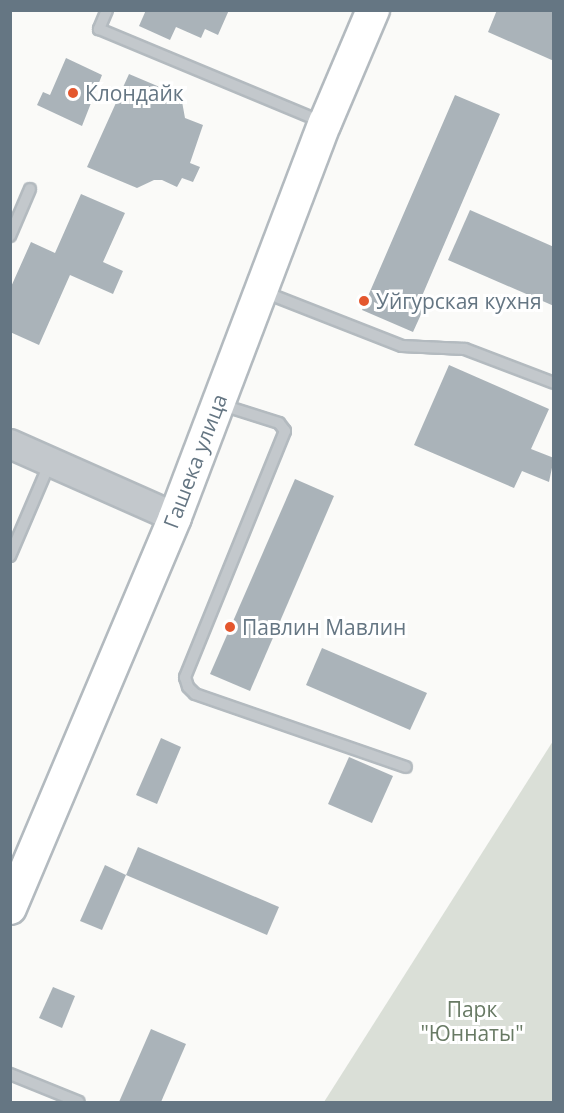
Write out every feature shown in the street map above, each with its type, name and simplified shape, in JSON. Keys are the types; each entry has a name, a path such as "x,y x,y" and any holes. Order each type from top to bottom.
{"main road":[{"name":"Гашека улица","path":"10,908 175,517 216,404 325,123 373,10"}],"street":[{"path":"10,444 175,517"}],"lane":[{"path":"107,10 99,29 325,123"},
{"path":"10,236 30,189"},
{"path":"261,291 402,346 465,349 554,383"},
{"path":"216,404 279,423 285,431 186,677 188,687 195,694 406,768"},
{"path":"10,556 51,462"},
{"path":"10,1074 79,1102"}],"green space":[{"name":"Парк \"Юннаты\"","path":"553,741 553,1102 324,1102"}],"building":[{"path":"146,10 229,10 218,35 205,29 201,38 176,27 170,40 139,26"},
{"path":"497,10 554,10 554,61 488,32"},
{"name":"Клондайк","path":"66,58 102,75 82,126 37,105 43,92 50,95"},
{"path":"129,74 181,96 185,118 203,125 190,163 200,167 193,182 182,178 177,187 162,180 154,180 137,188 87,167"},
{"path":"455,95 500,114 422,296 428,299 413,332 362,310"},
{"path":"81,194 125,213 103,262 123,271 113,294 70,275 39,345 10,332 10,289 31,242 55,253"},
{"path":"470,210 554,247 554,306 448,260"},
{"path":"449,365 549,409 531,449 554,458 549,482 522,471 514,488 414,445"},
{"path":"295,479 334,496 250,691 210,674"},
{"path":"322,648 427,693 410,730 306,685"},
{"path":"161,738 181,747 157,804 136,795"},
{"path":"349,757 393,776 372,823 328,804"},
{"path":"138,847 279,907 267,935 126,875"},
{"path":"105,865 126,875 102,930 80,921"},
{"path":"53,987 75,996 62,1028 39,1018"},
{"path":"151,1029 186,1044 161,1102 119,1102"}],"place":[{"name":"Клондайк","path":"73,93"},
{"name":"Уйгурская кухня","path":"364,301"},
{"name":"Павлин Мавлин","path":"230,627"}]}
